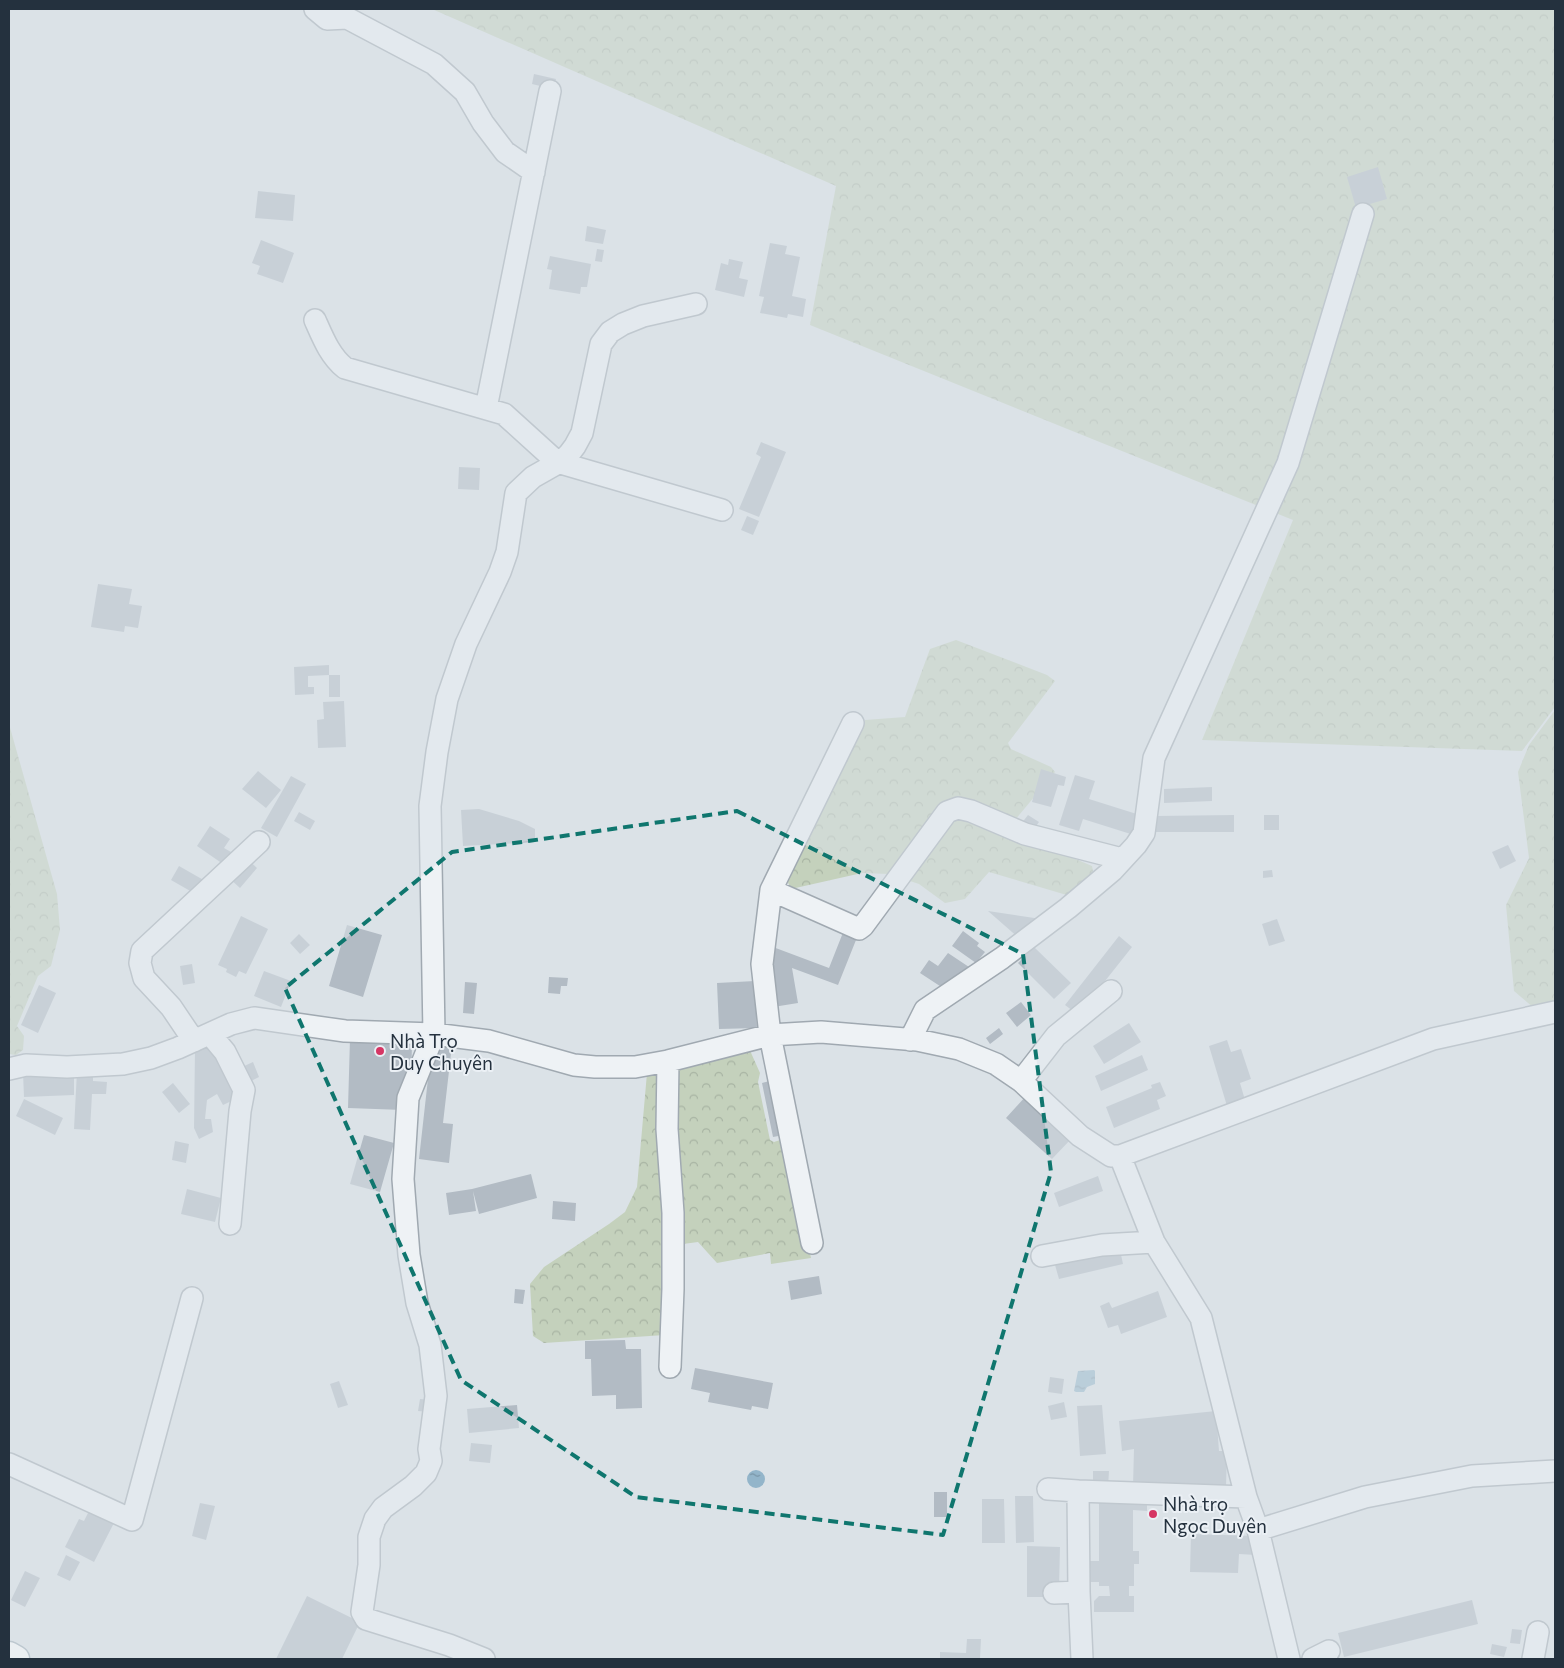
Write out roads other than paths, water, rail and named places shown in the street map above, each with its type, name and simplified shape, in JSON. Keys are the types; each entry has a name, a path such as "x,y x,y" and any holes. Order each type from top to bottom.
{"main road":[{"path":"9,1654 16,1659"}],"street":[{"path":"315,9 327,19 347,18 434,64 465,92 483,123 506,152 534,172"},
{"path":"486,408 550,91"},
{"path":"910,1040 925,1010 1002,958 1061,913 1112,870 1144,833 1154,758 1288,463 1363,214"},
{"path":"484,1659 449,1645 366,1619 362,1612 369,1565 369,1537 375,1519 383,1508 413,1486 426,1473 431,1461 429,1449 436,1396 430,1345 417,1303 409,1255 403,1179 408,1098 434,1034 430,806 437,752 447,699 466,644 500,572 507,552 516,493 533,477 563,460 575,446 582,433 601,344 610,332 623,324 643,316 696,304"},
{"path":"315,320 332,355 345,368 504,414 558,462 722,510"},
{"path":"812,1243 770,1035 762,964 771,890 853,722"},
{"path":"771,890 859,929 948,812 958,808 971,811 1025,834 1122,859"},
{"path":"230,1224 240,1111 244,1090 225,1052 202,1037 171,1007 144,978 140,963 142,951 259,842"},
{"path":"1021,1081 1056,1036 1111,991"},
{"path":"9,1069 26,1065 67,1067 123,1064 151,1058 231,1024 254,1018 345,1031 434,1034 489,1041 574,1065 634,1067 668,1061 770,1035 820,1032 917,1040 959,1049 996,1064 1021,1081 1080,1136 1111,1156 1120,1156 1433,1039 1555,1012"},
{"path":"668,1061 667,1129 673,1213 670,1367"},
{"path":"1120,1156 1154,1242 1201,1318 1246,1497 1258,1530 1289,1659"},
{"path":"1042,1256 1102,1245 1154,1242"},
{"path":"9,1464 132,1520 192,1298"},
{"path":"1258,1530 1365,1497 1384,1493 1472,1476 1555,1471"},
{"path":"1048,1488 1078,1491 1246,1497"},
{"path":"1078,1491 1082,1659"},
{"path":"1054,1593 1079,1592"},
{"path":"1533,1659 1538,1632"}],"water":[{"path":"1094,1370 1095,1384 1087,1387 1084,1392 1074,1391 1078,1371"},
{"path":"752,1470 760,1470 765,1475 763,1486 752,1488 747,1483 747,1475"}],"place":[{"name":"Nhà Trọ Duy Chuyên","path":"380,1051"},
{"name":"Nhà trọ Ngọc Duyên","path":"1153,1514"}]}
